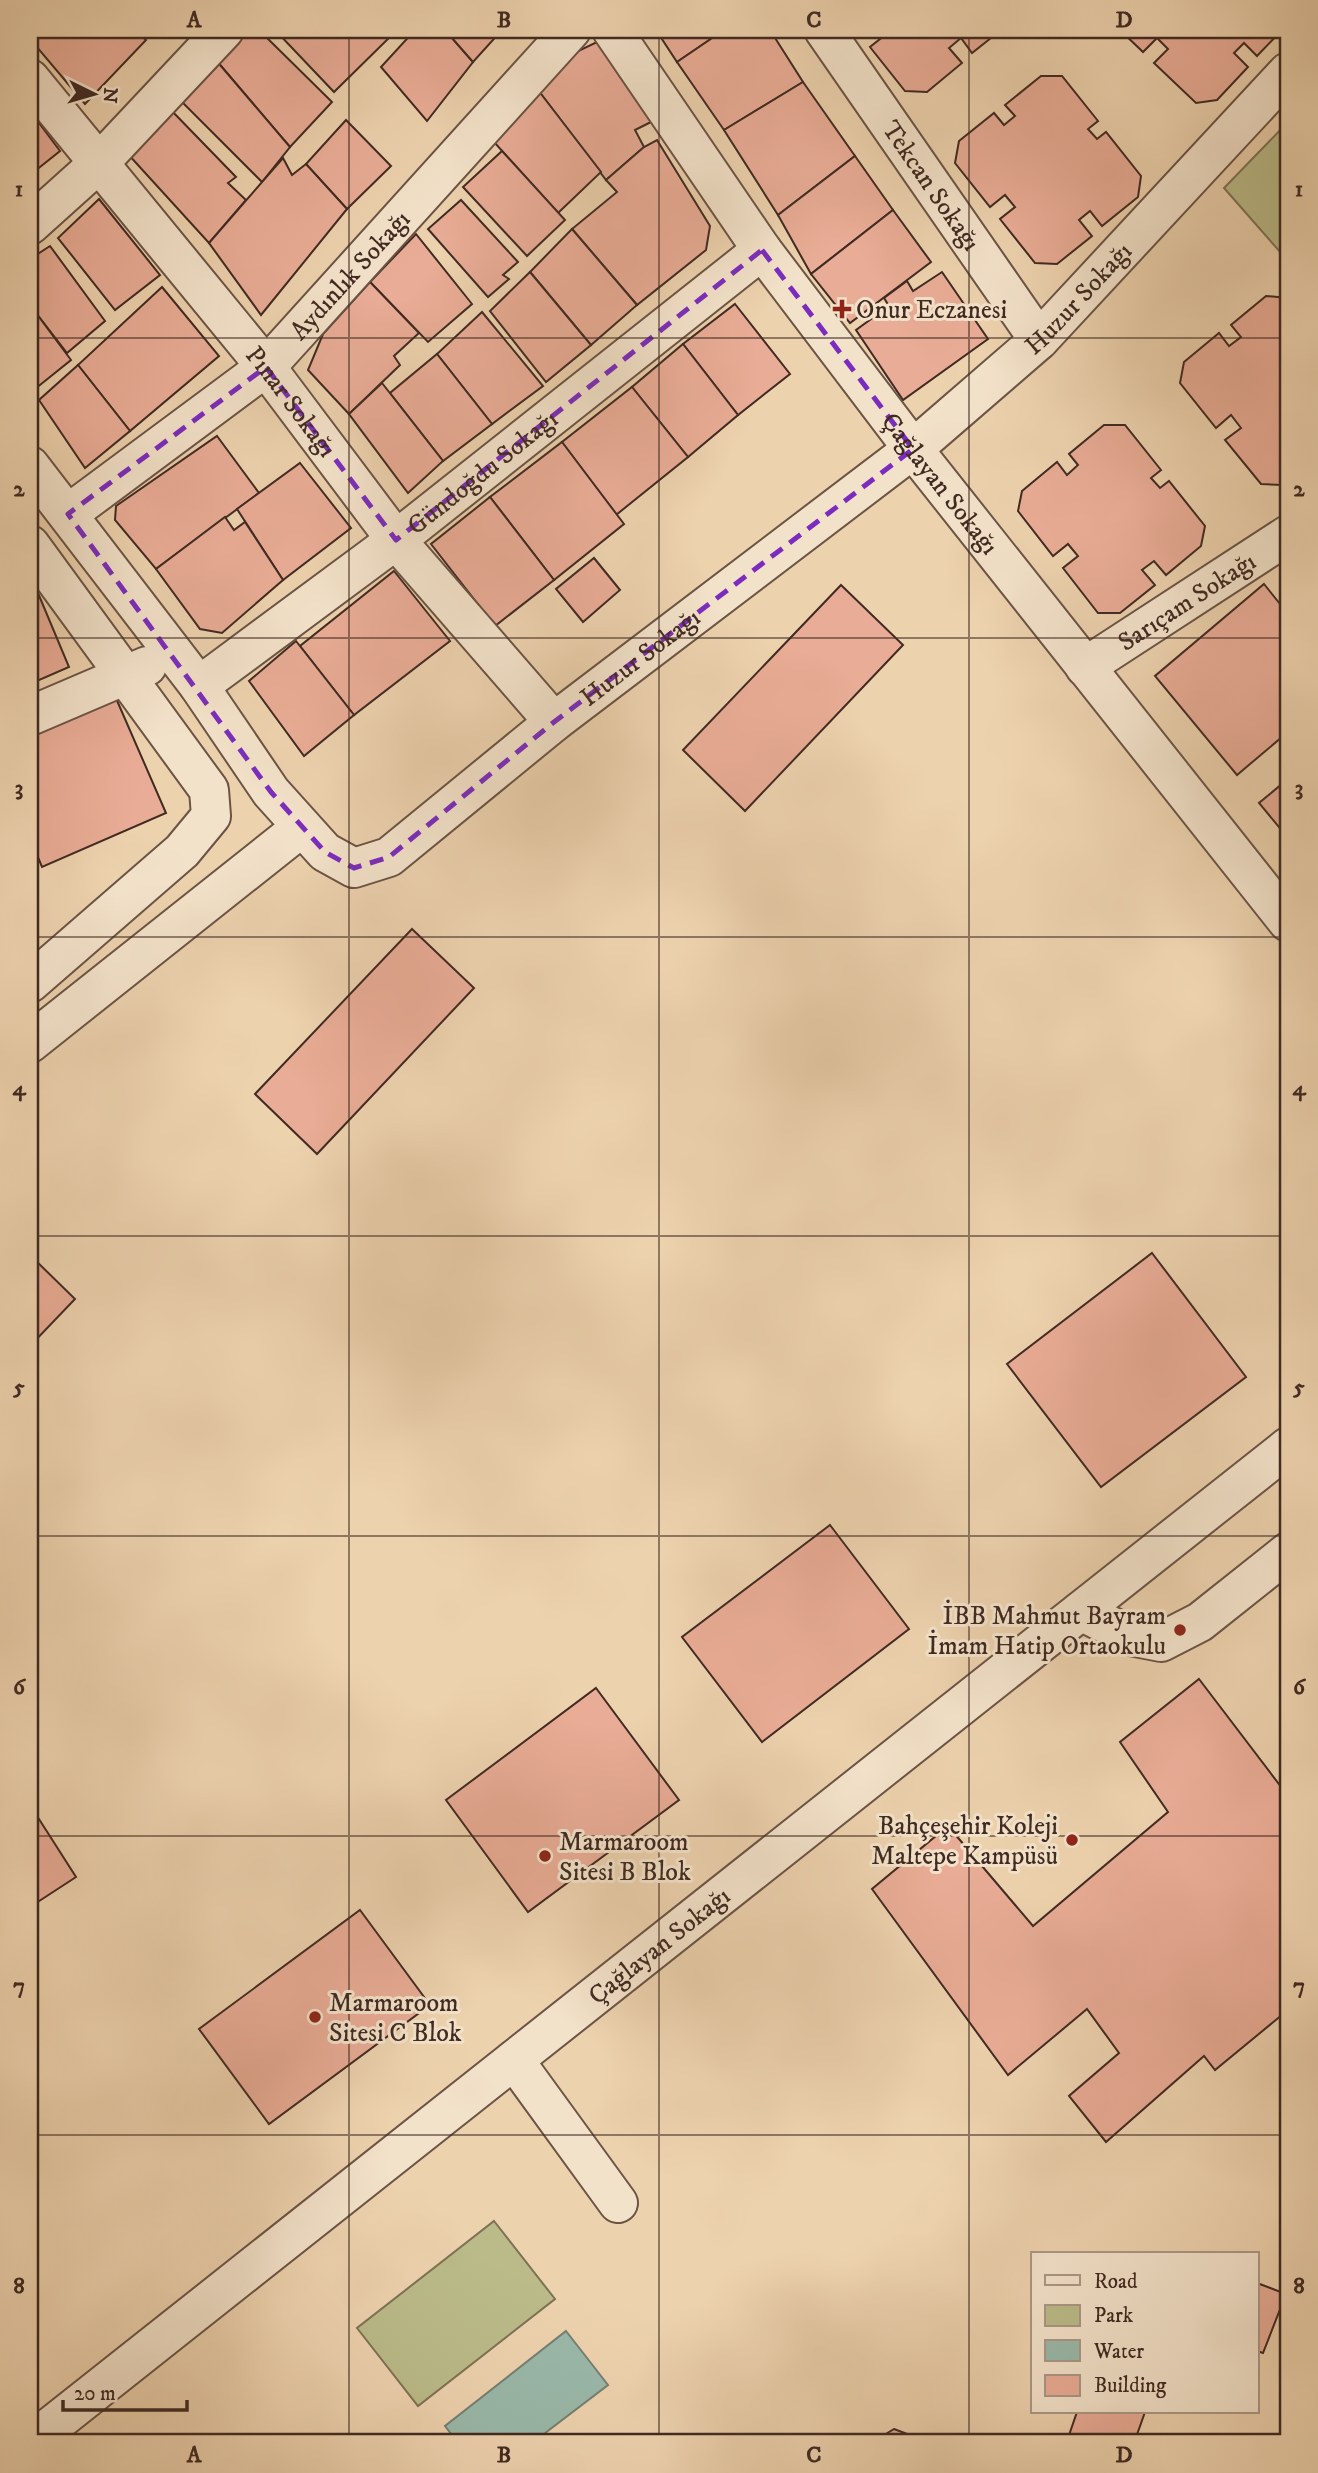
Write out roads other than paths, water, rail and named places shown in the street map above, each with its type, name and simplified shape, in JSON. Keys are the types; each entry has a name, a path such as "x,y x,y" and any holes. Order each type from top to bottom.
{"street":[{"path":"30,225 100,162 224,30"},
{"name":"Aydınlık Sokağı","path":"68,514 266,367 571,30"},
{"name":"Çağlayan Sokağı","path":"612,30 762,250 913,450 1288,922"},
{"name":"Tekcan Sokağı","path":"824,30 1039,340"},
{"name":"Huzur Sokağı","path":"30,466 175,654 271,792 325,852 354,868 389,857 554,722 913,450 1039,340 1288,72"},
{"name":"Pınar Sokağı","path":"30,79 266,367 396,540 554,722"},
{"name":"Gündoğdu Sokağı","path":"199,687 396,540 762,250"},
{"name":"Sarıçam Sokağı","path":"1085,667 1288,535"},
{"path":"30,545 209,790 211,816 182,851 34,966"},
{"path":"30,716 175,654"},
{"path":"30,1043 302,827"},
{"name":"Çağlayan Sokağı","path":"30,2443 1288,1447"},
{"path":"1081,1611 1130,1636 1161,1642 1200,1622 1288,1552"},
{"path":"514,2060 618,2203"}],"water":[{"path":"566,2331 608,2385 532,2443 458,2443 445,2426"}],"place":[{"name":"Onur Eczanesi","path":"842,309"},
{"name":"İBB Mahmut Bayram İmam Hatip Ortaokulu","path":"1180,1630"},
{"name":"Bahçeşehir Koleji Maltepe Kampüsü","path":"1072,1840"},
{"name":"Marmaroom Sitesi B Blok","path":"545,1856"},
{"name":"Marmaroom Sitesi C Blok","path":"315,2017"}]}
